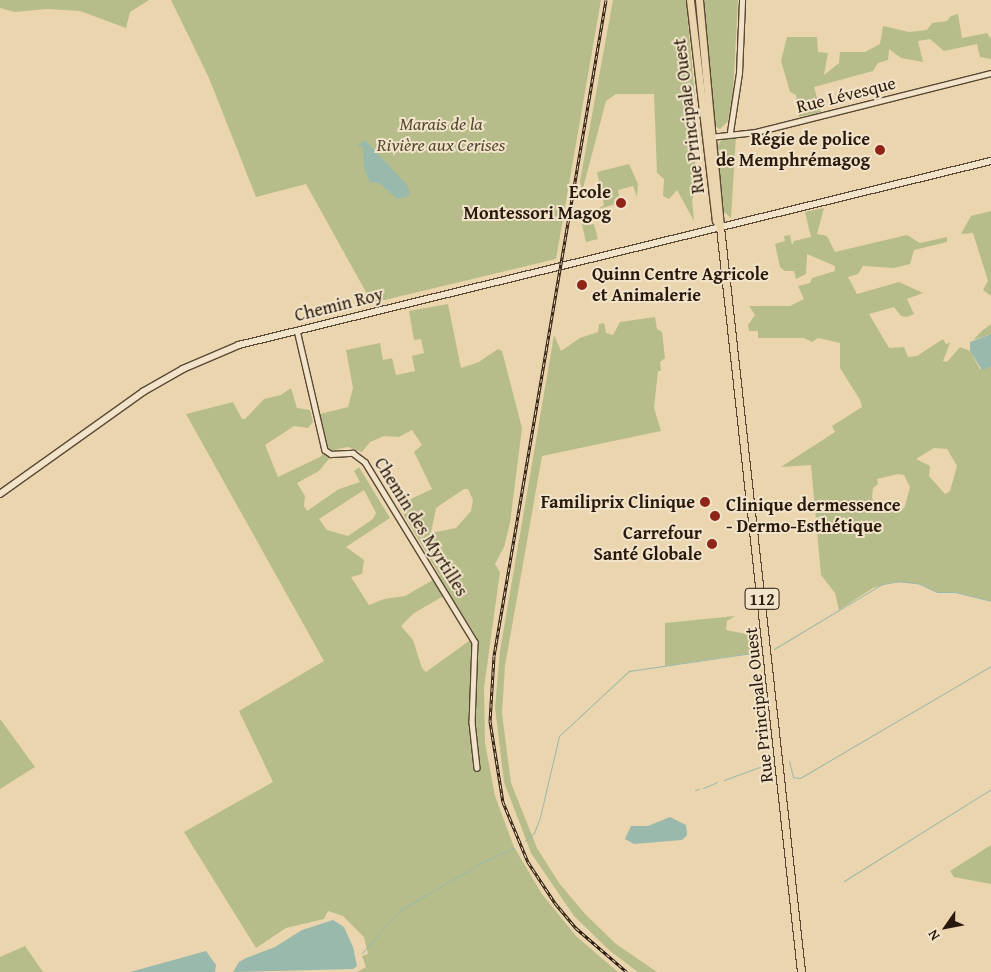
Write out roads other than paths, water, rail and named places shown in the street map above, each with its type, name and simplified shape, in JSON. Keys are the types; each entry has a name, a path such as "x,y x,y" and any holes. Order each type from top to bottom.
{"main road":[{"name":"Rue Principale Ouest","path":"690,0 710,137"},
{"name":"Rue Principale Ouest","path":"700,0 716,220 720,226 801,972"}],"street":[{"path":"730,132 739,66 742,0"},
{"name":"Rue Lévesque","path":"710,137 730,132 756,132 991,73"},
{"name":"Chemin Roy","path":"0,494 131,399 169,376 229,349 297,330 991,161"},
{"name":"Chemin des Myrtilles","path":"297,330 325,450 331,454 353,453 365,462 475,642 472,722 477,768"}],"waterway":[{"path":"774,649 882,584 902,581 920,584 937,592 955,592 991,601"},
{"path":"525,841 534,833 540,817 559,736 629,671 759,652"},
{"path":"789,761 793,777 800,778 991,666"},
{"path":"724,780 773,762"},
{"path":"703,788 717,782"},
{"path":"695,790 699,789"},
{"path":"844,881 991,789"},
{"path":"362,953 399,911 479,864 514,848"}],"railway":[{"path":"606,0 494,656 490,721 503,802 528,862 555,903 576,928 627,972"}],"place":[{"name":"Régie de police de Memphrémagog","path":"880,150"},
{"name":"Ecole Montessori Magog","path":"621,203"},
{"name":"Quinn Centre Agricole et Animalerie","path":"582,285"},
{"name":"Familiprix Clinique","path":"705,502"},
{"name":"Clinique dermessence - Dermo-Esthétique","path":"715,516"},
{"name":"Carrefour Santé Globale","path":"712,544"}],"park label":[{"name":"Marais de la Rivière aux Cerises","path":"441,135"}]}
